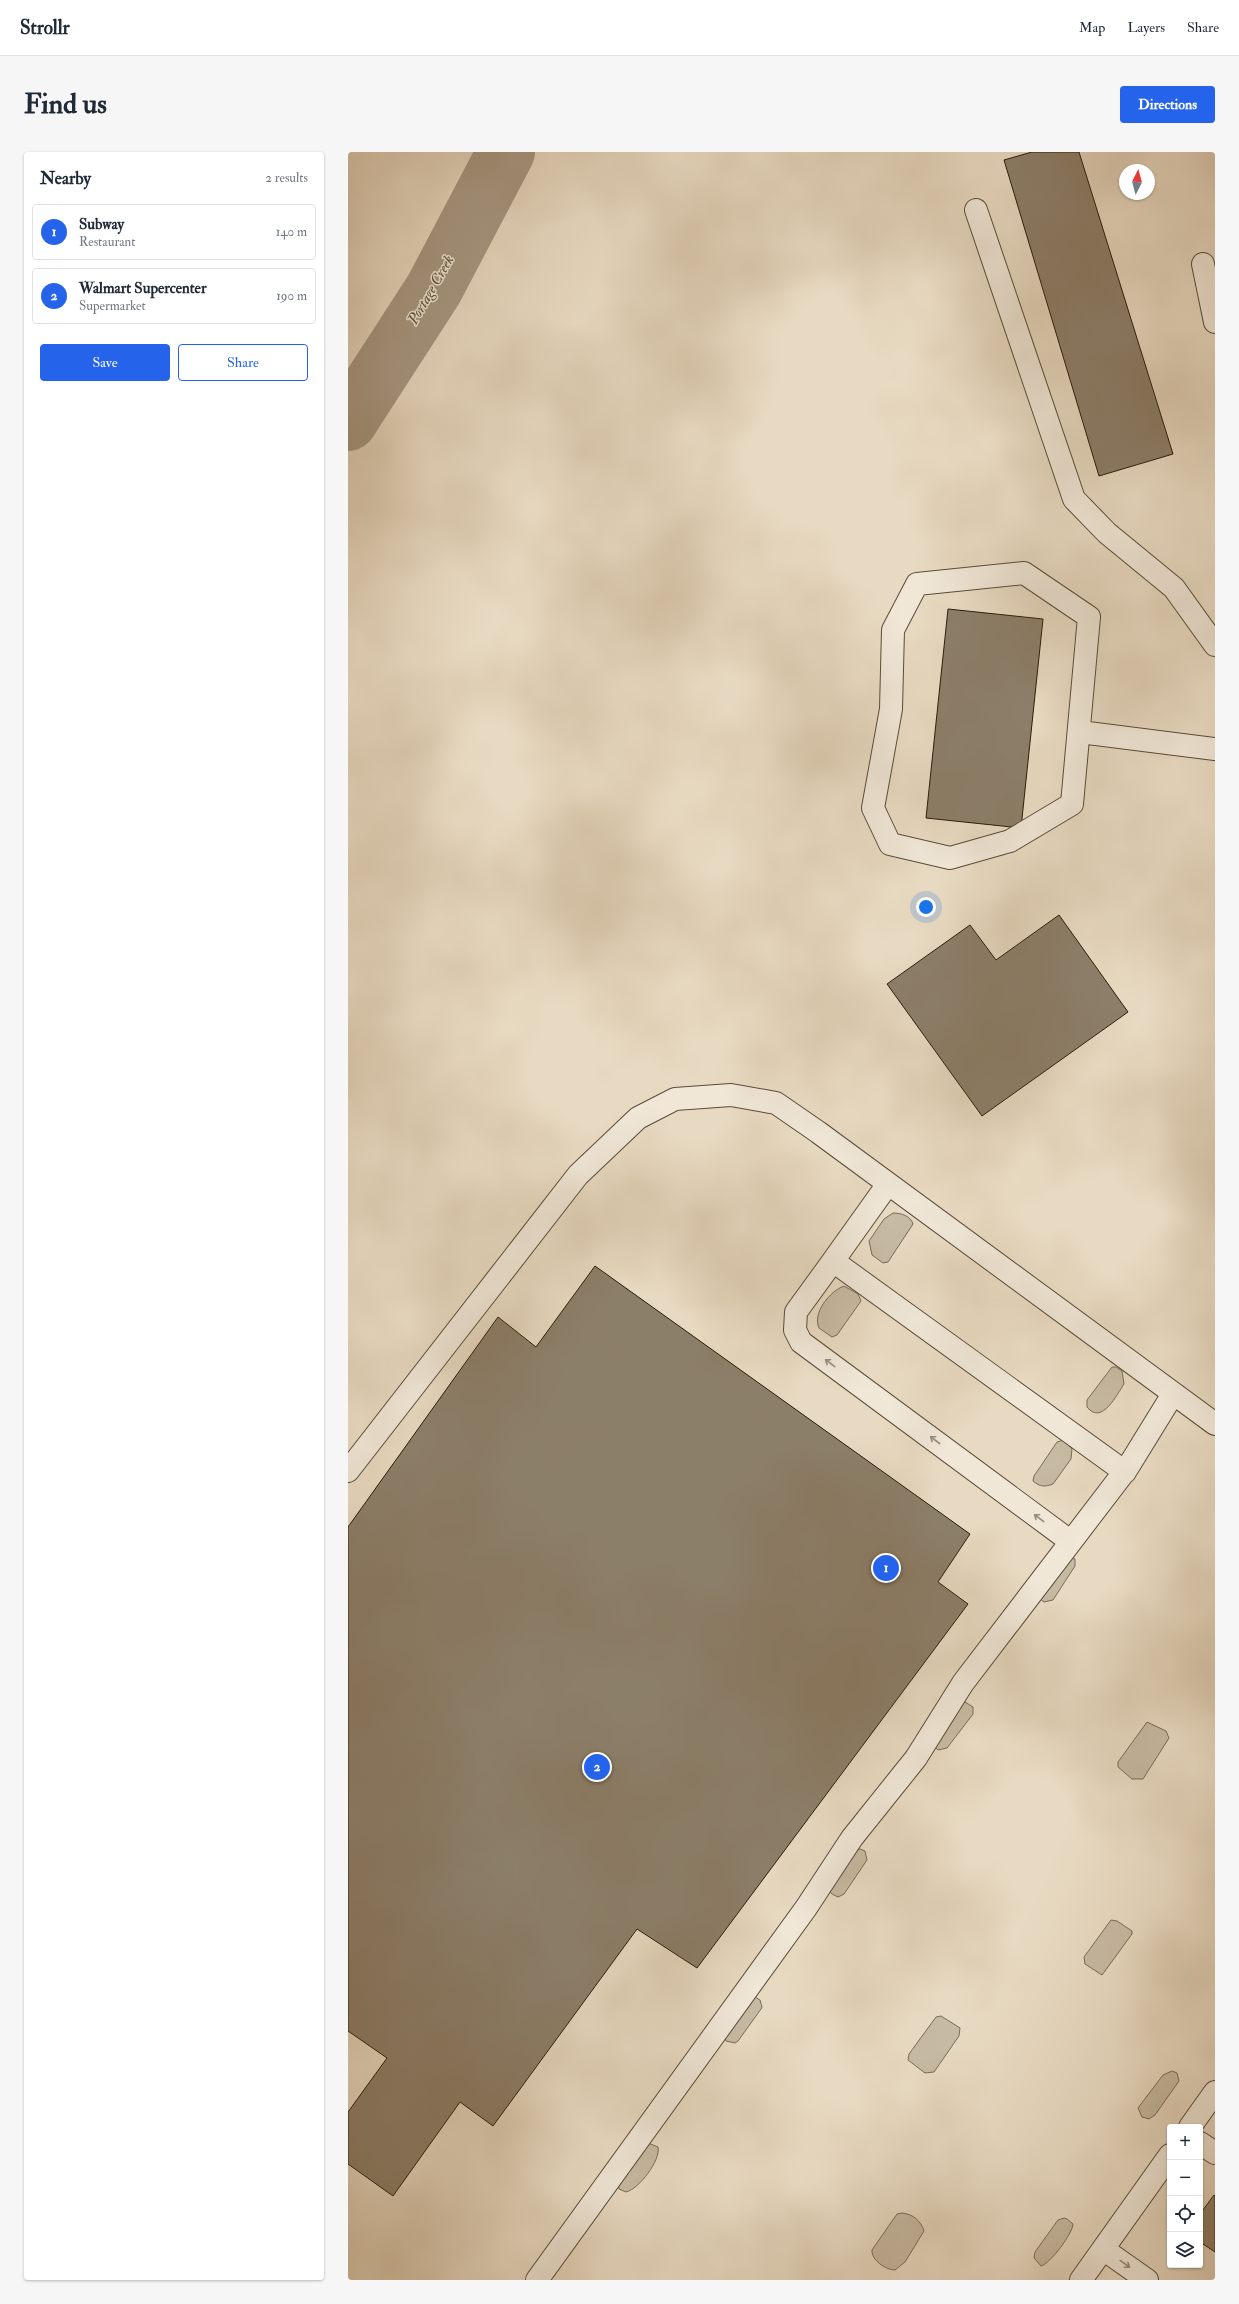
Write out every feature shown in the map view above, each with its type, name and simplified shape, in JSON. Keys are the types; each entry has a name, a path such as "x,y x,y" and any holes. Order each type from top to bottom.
{"lane":[{"path":"976,210 1074,500 1107,533 1174,588 1215,645"},
{"path":"1203,264 1215,322"},
{"path":"1024,573 1088,617 1080,732 1072,804 1010,841 950,858 890,844 873,808 891,709 893,630 917,584 1024,573"},
{"path":"1080,732 1215,749"},
{"path":"348,1471 578,1175 638,1118 675,1099 731,1095 776,1103 1215,1424"},
{"path":"888,1184 796,1312 795,1330 801,1342 1070,1541"},
{"path":"833,1261 1125,1472"},
{"path":"537,2280 806,1908 852,1838 916,1758 963,1683 1070,1541 1125,1472 1173,1394"},
{"path":"1192,2124 1215,2092"},
{"path":"1203,2145 1215,2153"},
{"path":"1081,2280 1167,2159"},
{"path":"1104,2248 1147,2280"}],"shaded area":[{"path":"893,1213 905,1216 912,1221 913,1224 888,1262 883,1263 872,1255 869,1241 884,1219"},
{"path":"844,1286 858,1294 861,1301 837,1335 832,1337 819,1328 817,1322 818,1316 820,1309 828,1298"},
{"path":"1112,1367 1116,1367 1122,1371 1124,1384 1113,1401 1103,1411 1098,1413 1093,1412 1087,1407 1087,1400"},
{"path":"1064,1440 1072,1449 1071,1459 1053,1484 1043,1486 1033,1481 1034,1476 1057,1442"},
{"path":"1070,1557 1075,1559 1075,1566 1053,1600 1044,1602 1039,1598"},
{"path":"965,1702 973,1707 973,1714 947,1748 938,1750 935,1747 960,1704"},
{"path":"1147,1722 1166,1731 1169,1738 1143,1779 1132,1779 1118,1767 1118,1762"},
{"path":"860,1849 865,1851 867,1860 844,1894 838,1897 832,1894 828,1890 856,1850"},
{"path":"1111,1920 1117,1921 1132,1931 1132,1934 1102,1975 1085,1964 1084,1957"},
{"path":"755,1997 760,2000 762,2007 761,2009 738,2041 735,2043 726,2041 725,2038"},
{"path":"941,2016 960,2028 959,2036 934,2072 925,2073 908,2060 909,2054 936,2017"},
{"path":"1172,2071 1177,2073 1179,2081 1155,2115 1149,2119 1142,2117 1138,2108 1163,2075"},
{"path":"648,2143 658,2147 658,2153 653,2166 637,2186 626,2192 619,2189 618,2181"},
{"path":"902,2213 910,2215 916,2219 921,2224 924,2231 905,2262 895,2270 891,2270 876,2261 872,2254 872,2250 897,2214"},
{"path":"1064,2218 1073,2224 1072,2228 1065,2241 1055,2254 1050,2260 1041,2266 1034,2258 1035,2252 1058,2220"}],"building":[{"path":"1032,152 1079,152 1173,454 1099,476 1004,160"},
{"path":"948,609 1043,619 1021,828 926,818"},
{"path":"1059,915 1128,1012 982,1116 887,984 970,925 996,960"},
{"path":"595,1266 970,1534 938,1582 968,1604 697,1968 637,1929 493,2126 460,2102 393,2196 348,2164 348,2112 387,2058 348,2031 348,1527 498,1317 536,1347"},
{"path":"1214,2195 1215,2252 1203,2244 1203,2210"}],"waterway":[{"name":"Portage Creek","path":"348,422 434,289 506,152"}],"place":[{"name":"Subway","path":"886,1568"},
{"name":"Walmart Supercenter","path":"597,1767"}]}
